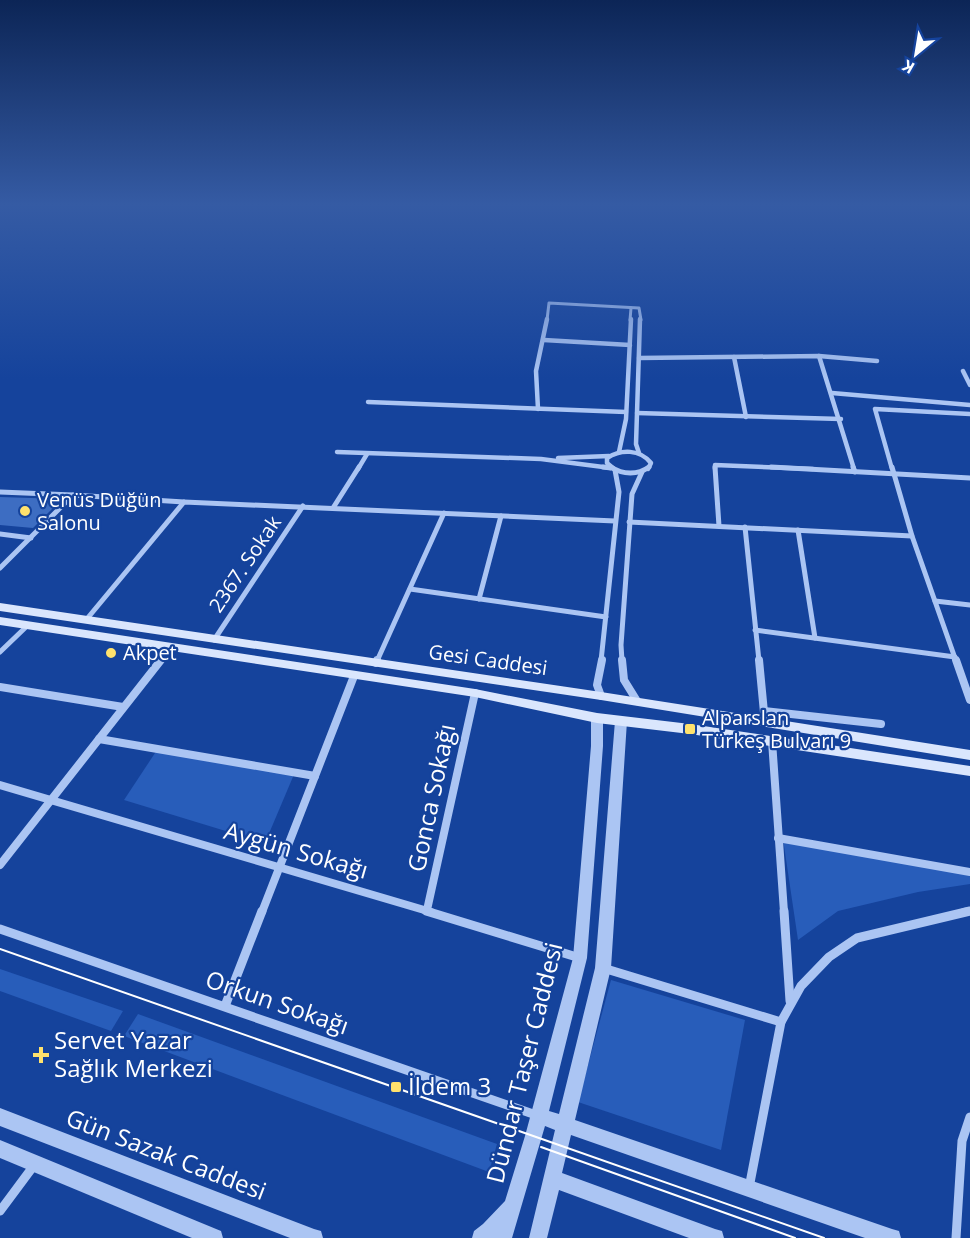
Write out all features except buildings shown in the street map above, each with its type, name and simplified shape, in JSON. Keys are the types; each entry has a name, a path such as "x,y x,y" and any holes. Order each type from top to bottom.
{"main road":[{"name":"Gesi Caddesi","path":"0,607 632,701 764,717 970,755"},
{"name":"Gesi Caddesi","path":"0,621 475,693 621,722"},
{"path":"597,718 591,706 601,696"},
{"path":"621,722 631,712 632,701"},
{"path":"621,722 772,741 970,771"}],"street":[{"path":"538,409 536,376 549,303 639,308 636,444 639,453"},
{"path":"619,452 624,435 626,412 631,308"},
{"path":"544,340 630,345"},
{"path":"639,358 819,356 877,361"},
{"path":"819,356 841,419 855,472"},
{"path":"734,357 746,417"},
{"path":"963,371 970,385"},
{"path":"832,393 970,405"},
{"path":"368,402 626,412"},
{"path":"970,414 875,409 912,537 970,700"},
{"path":"637,413 841,419"},
{"path":"338,452 367,454 516,459 553,460 626,473 642,472 649,468 651,463 639,453 619,452 609,456 516,459"},
{"path":"333,508 367,454"},
{"path":"601,696 597,685 603,657 619,492 613,469 607,463 609,456"},
{"path":"719,526 715,465 970,478"},
{"path":"632,701 622,673 621,645 629,522 633,490 642,472"},
{"path":"0,492 615,521"},
{"path":"0,568 73,495"},
{"path":"86,620 184,502"},
{"name":"2367. Sokak","path":"214,640 303,506"},
{"path":"376,663 444,513"},
{"path":"480,599 501,516"},
{"path":"629,522 912,537"},
{"path":"745,527 764,717 881,724"},
{"path":"798,530 815,638"},
{"path":"0,534 31,538"},
{"path":"410,590 606,617"},
{"path":"935,601 970,605"},
{"path":"0,652 27,626"},
{"path":"756,630 955,657"},
{"path":"0,865 170,648"},
{"path":"225,1006 354,676"},
{"path":"0,687 123,707"},
{"name":"Gonca Sokağı","path":"428,910 475,693"},
{"name":"Dündar Taşer Caddesi","path":"503,1238 540,1116 580,958 597,746 597,718"},
{"path":"538,1238 603,968 621,722"},
{"path":"99,739 315,776"},
{"path":"772,741 790,1002"},
{"name":"Aygün Sokağı","path":"0,785 428,910 580,958"},
{"path":"778,838 970,872"},
{"path":"749,1188 781,1022 790,1002 814,971 857,938 970,911"},
{"name":"Orkun Sokağı","path":"0,929 540,1116"},
{"path":"603,968 781,1022"},
{"path":"540,1116 892,1238"},
{"name":"Gün Sazak Caddesi","path":"0,1117 314,1238"},
{"path":"956,1238 970,1117"},
{"path":"0,1149 214,1238"},
{"path":"0,1211 35,1163"},
{"path":"553,1179 715,1238"},
{"path":"481,1238 514,1203"}],"shaded area":[{"path":"157,750 295,772 265,843 124,800"},
{"path":"783,839 970,875 970,884 918,892 838,911 798,940"},
{"path":"0,969 123,1011 111,1031 0,991"},
{"path":"611,980 745,1020 721,1150 578,1102"},
{"path":"138,1014 497,1144 489,1172 124,1036"}],"tram line":[{"path":"0,949 824,1238"},
{"path":"541,1147 795,1238"}],"place":[{"name":"Venüs Düğün Salonu","path":"25,511"},
{"name":"Akpet","path":"111,653"},
{"name":"Alparslan Türkeş Bulvarı 9","path":"690,729"},
{"name":"Servet Yazar Sağlık Merkezi","path":"41,1055"},
{"name":"İldem 3","path":"396,1087"}]}
